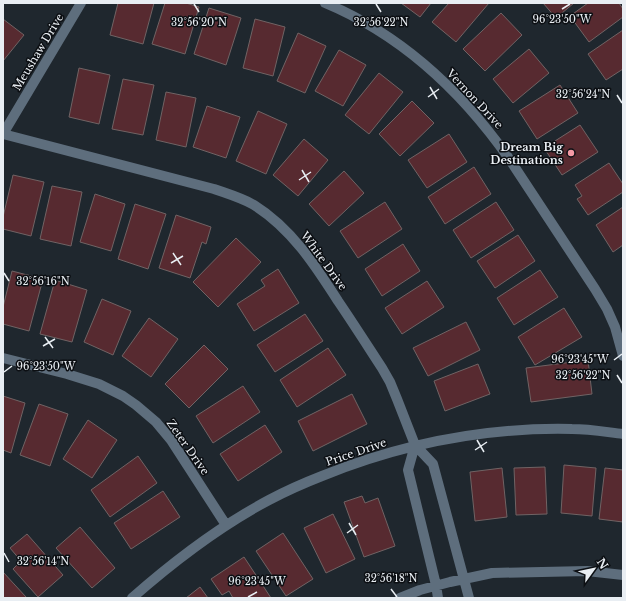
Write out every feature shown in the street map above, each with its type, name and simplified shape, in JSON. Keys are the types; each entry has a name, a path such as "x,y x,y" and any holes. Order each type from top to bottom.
{"street":[{"name":"Meushaw Drive","path":"3,134 81,3"},
{"name":"Vernon Drive","path":"325,3 370,26 399,44 441,79 479,118 510,160 596,289 615,327 623,356"},
{"name":"White Drive","path":"3,134 214,189 242,199 261,210 289,234 302,248 323,277 385,373 415,445 433,464 469,598"},
{"name":"Zeter Drive","path":"3,358 68,374 100,384 136,405 156,422 171,440 226,525"},
{"name":"Price Drive","path":"132,598 180,558 226,525 269,500 307,482 358,462 415,445 460,436 525,429 588,429 623,434"},
{"path":"415,445 408,470 438,598"},
{"path":"400,598 436,585 492,573 587,570 623,575"}],"building":[{"path":"118,3 154,3 143,44 110,35"},
{"path":"165,3 186,3 199,7 185,54 152,44"},
{"path":"401,3 431,3 420,17"},
{"path":"449,3 489,3 456,42 432,22"},
{"path":"543,3 574,3 556,18"},
{"path":"588,3 619,3 623,9 623,17 589,42 570,16"},
{"path":"209,8 241,18 226,65 194,54"},
{"path":"501,13 522,35 485,71 463,49"},
{"path":"3,19 24,35 3,61"},
{"path":"255,19 285,27 273,76 243,68"},
{"path":"623,30 623,69 606,80 588,54"},
{"path":"298,33 326,46 305,93 277,81"},
{"path":"529,49 549,73 513,103 493,79"},
{"path":"339,50 366,65 343,106 315,91"},
{"path":"79,68 110,75 99,124 69,117"},
{"path":"379,73 403,92 369,134 345,115"},
{"path":"123,79 154,85 143,135 112,129"},
{"path":"560,85 578,113 537,139 519,111"},
{"path":"166,92 196,98 186,147 156,140"},
{"path":"412,101 434,123 400,156 379,134"},
{"path":"207,106 240,117 226,158 193,147"},
{"path":"258,111 287,124 266,174 236,161"},
{"path":"580,125 598,152 562,175 544,148"},
{"path":"449,134 467,162 427,188 408,160"},
{"path":"304,139 328,160 298,196 273,175"},
{"path":"609,163 623,184 623,192 588,215 577,199 582,196 575,185"},
{"path":"474,167 491,194 445,224 428,197"},
{"path":"344,171 364,193 329,226 309,204"},
{"path":"13,175 44,182 31,236 3,229 3,217"},
{"path":"52,186 82,192 71,246 40,239"},
{"path":"95,194 125,204 111,251 80,242"},
{"path":"385,202 402,229 358,258 340,231"},
{"path":"496,202 514,230 471,258 453,230"},
{"path":"135,204 166,214 148,269 118,259"},
{"path":"623,207 623,245 613,252 596,225"},
{"path":"176,215 211,227 206,244 202,242 190,278 159,268"},
{"path":"518,235 535,261 495,288 477,261"},
{"path":"236,238 261,262 218,307 193,282"},
{"path":"403,244 420,271 382,296 365,269"},
{"path":"278,269 299,303 254,331 237,304 265,286 261,280"},
{"path":"540,270 558,297 514,325 497,298"},
{"path":"12,271 43,279 29,331 3,324 3,307"},
{"path":"55,280 87,290 72,342 40,334"},
{"path":"427,281 444,307 402,334 385,308"},
{"path":"102,299 131,311 113,355 84,342"},
{"path":"564,308 582,337 535,365 518,337"},
{"path":"305,314 323,341 275,372 257,345"},
{"path":"149,318 178,339 151,377 122,356"},
{"path":"466,322 480,350 428,376 413,348"},
{"path":"204,345 228,369 189,408 165,384"},
{"path":"328,348 346,375 297,407 280,380"},
{"path":"588,360 592,394 531,402 526,368"},
{"path":"478,364 490,394 445,411 434,381"},
{"path":"243,386 260,412 213,443 196,416"},
{"path":"352,394 367,424 313,451 298,421"},
{"path":"3,396 25,403 11,453 3,450"},
{"path":"39,404 68,414 50,466 20,455"},
{"path":"88,420 117,440 92,478 63,459"},
{"path":"265,425 282,452 238,481 220,454"},
{"path":"138,456 157,483 110,517 91,490"},
{"path":"564,465 596,468 592,516 561,513"},
{"path":"545,467 547,514 516,515 514,468"},
{"path":"502,468 507,517 475,521 470,472"},
{"path":"605,468 623,470 623,522 599,519"},
{"path":"163,491 180,517 131,549 114,523"},
{"path":"362,496 365,503 378,498 395,546 364,557 344,502"},
{"path":"333,514 355,559 326,573 304,528"},
{"path":"80,527 115,568 92,588 56,548"},
{"path":"283,533 313,579 286,596 256,551"},
{"path":"27,534 63,575 38,597 13,569 21,561 10,548"},
{"path":"244,557 271,598 233,598 229,591 222,595 211,579"},
{"path":"3,572 26,597 25,598 3,598"},
{"path":"200,587 208,598 186,598"}],"place":[{"name":"Dream Big Destinations","path":"571,153"}]}
